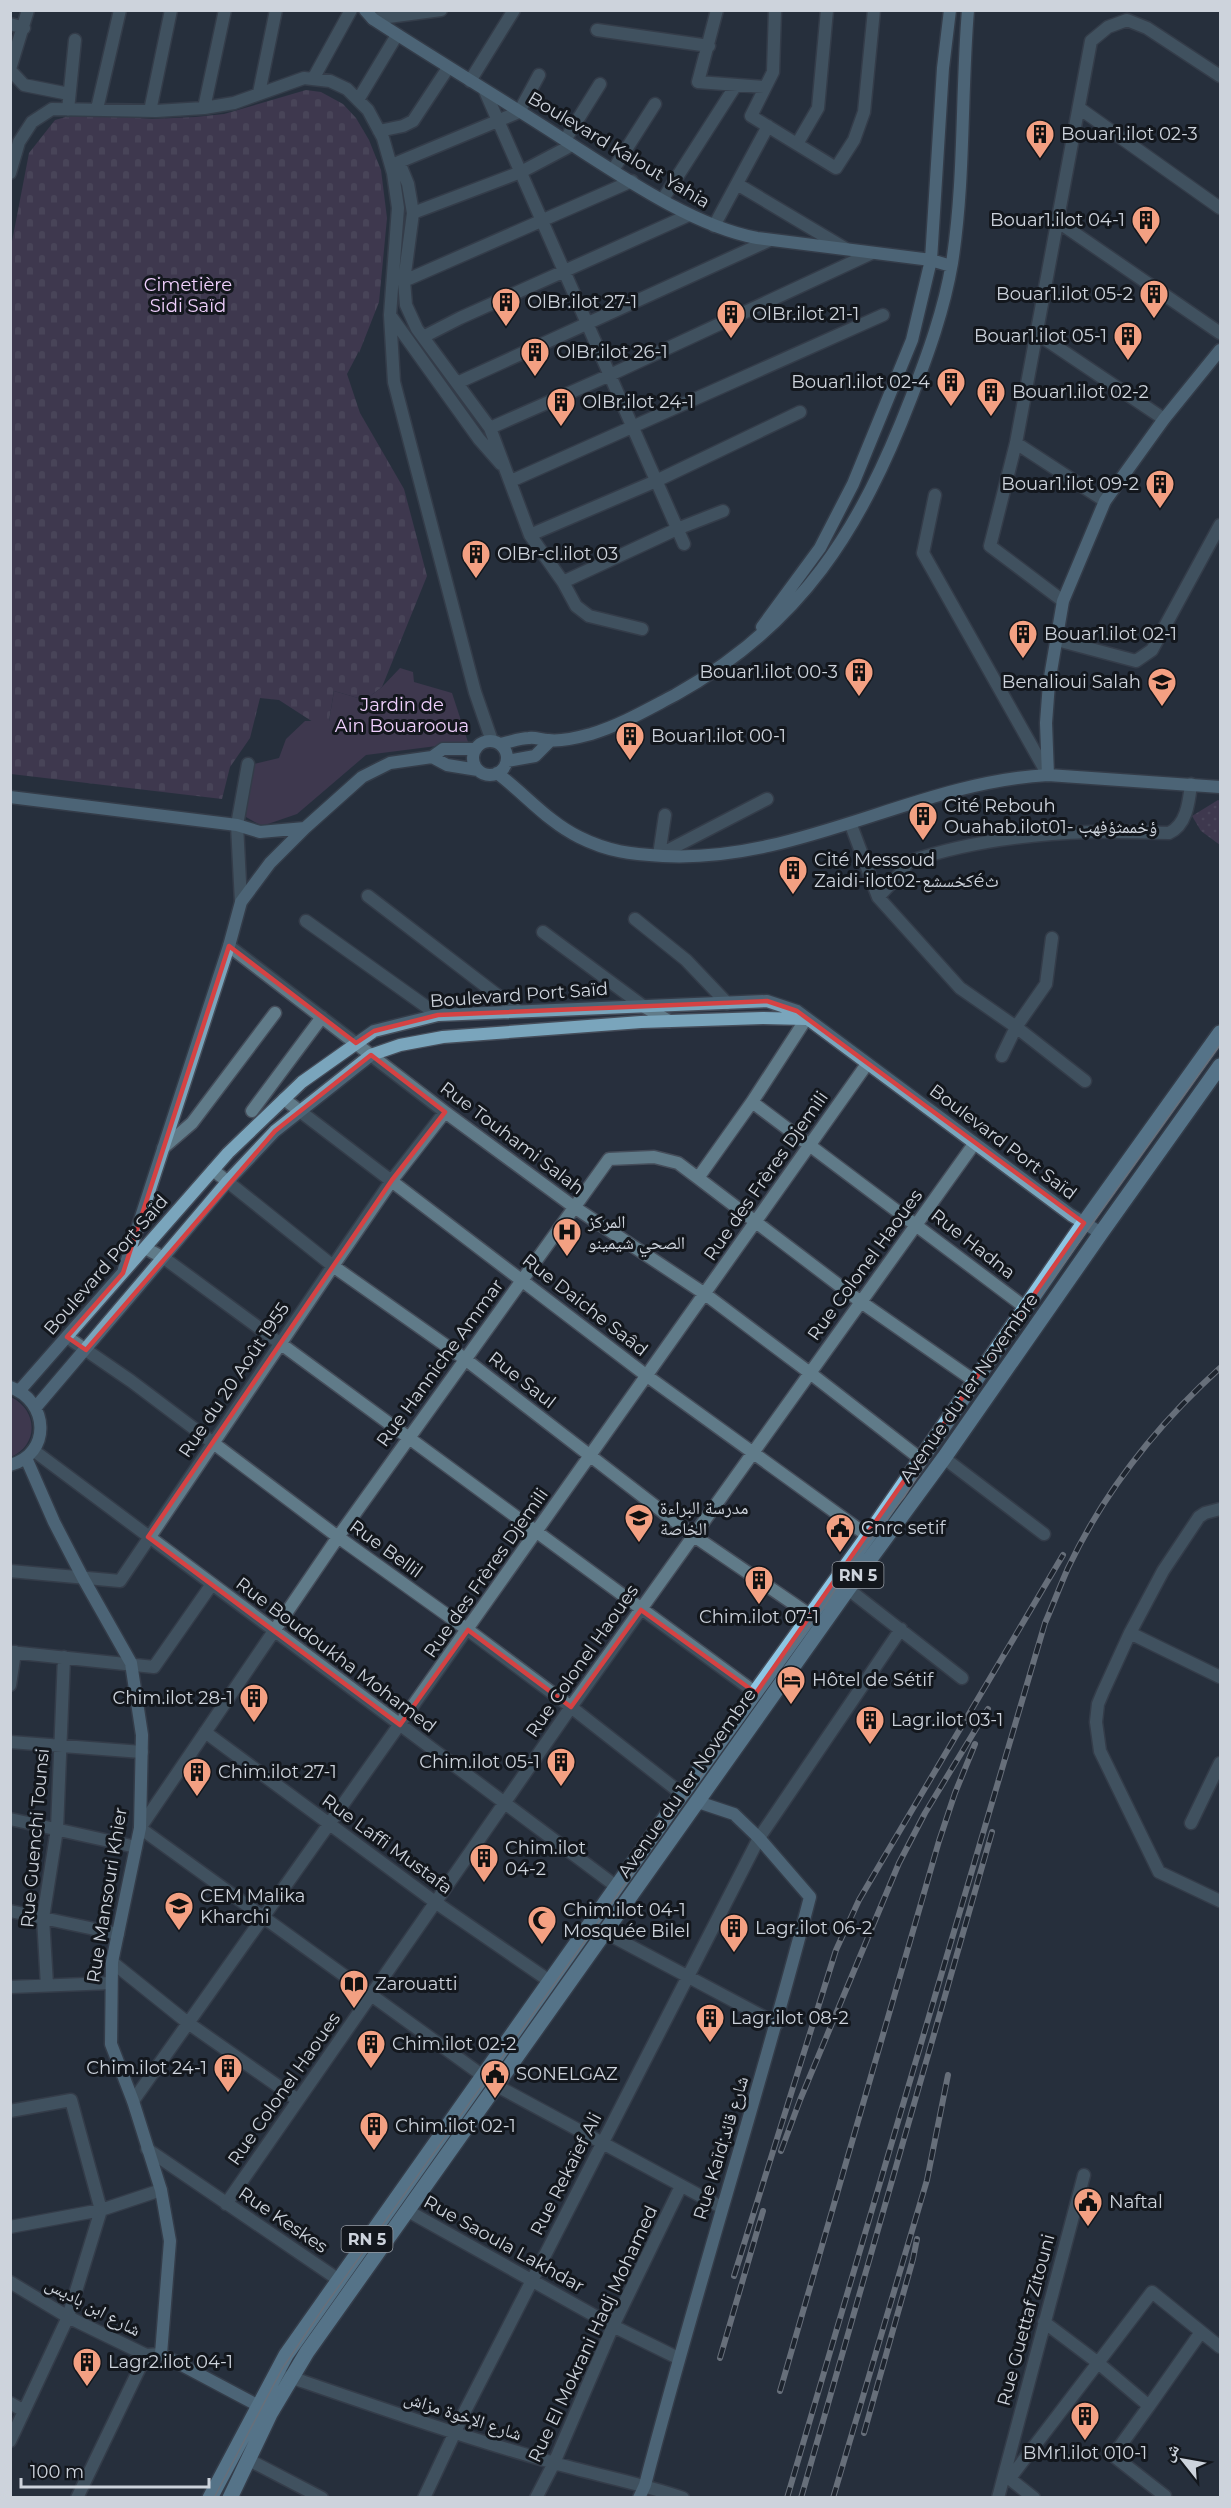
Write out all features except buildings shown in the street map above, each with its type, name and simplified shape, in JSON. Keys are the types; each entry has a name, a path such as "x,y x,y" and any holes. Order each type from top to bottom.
{"main road":[{"path":"748,645 820,548 853,484 909,350 932,260 943,68 950,10"},
{"path":"478,770 473,760 480,744 530,738 550,741 591,734 641,714 692,685 784,616 806,592 854,522 901,425 936,332 951,266 958,203 963,68 968,10"},
{"name":"Boulevard Kalout Yahia","path":"369,15 448,68 568,143 689,215 714,226 736,234 770,240 932,260 951,266"},
{"path":"1048,775 1046,723 1049,683 1063,602 1105,501 1164,419 1221,350"},
{"path":"507,761 535,756 550,741"},
{"path":"432,757 447,765 478,770 485,774 497,773 503,769 507,761 506,752 496,742"},
{"path":"123,1273 229,946 241,902 270,863 362,777 375,769 398,762 432,757 443,749 476,749"},
{"path":"497,773 546,816 578,837 613,851 689,857 794,841 957,790 1021,777 1048,775 1221,787"},
{"path":"10,797 237,825 260,832 305,828"},
{"name":"Boulevard Port Saïd","path":"15,1389 67,1337 213,1170 302,1082 374,1031 438,1015 767,1001 796,1011 974,1143 1101,1233"},
{"path":"36,1407 228,1181 274,1131 371,1054 442,1036 669,1021 806,1019"},
{"name":"Avenue du 1er Novembre","path":"483,2076 922,1460 1084,1223 1221,1033"},
{"name":"Avenue du 1er Novembre","path":"290,2377 1221,1066"},
{"path":"10,1465 29,1454 41,1429 36,1407 15,1389"},
{"name":"Rue Mansouri Khier","path":"29,1454 54,1522 131,1663 142,1735 140,1828 111,1962 111,2044 133,2101 161,2190 170,2241 161,2354"},
{"path":"698,1802 734,1814 759,1838"},
{"name":"Rue Kaïd;شارع قائد","path":"639,2498 645,2485 678,2358 777,2024 810,1897 759,1838"},
{"name":"RN 5","path":"210,2498 286,2355 483,2076"},
{"path":"161,2354 257,2406"},
{"name":"RN 5","path":"230,2498 290,2377"}],"street":[{"path":"28,10 10,70 24,85 69,94"},
{"path":"97,109 120,10"},
{"path":"150,111 171,10"},
{"path":"204,108 225,10"},
{"path":"259,93 276,10"},
{"path":"313,79 351,10"},
{"path":"369,15 441,10"},
{"path":"470,81 514,10"},
{"path":"717,10 698,82 765,87"},
{"path":"775,10 773,72 751,116 837,168 854,140 864,112 874,10"},
{"path":"797,144 818,108 827,10"},
{"path":"1063,602 990,546 1016,443 1091,40 1108,27 1127,20 1147,28 1221,76"},
{"path":"10,24 24,28"},
{"path":"597,30 709,46"},
{"path":"358,100 397,34"},
{"path":"68,110 75,40"},
{"path":"379,131 403,126 413,121 448,68"},
{"path":"395,164 519,112 539,75"},
{"path":"11,173 19,142 32,122 52,109 150,111 204,108 234,103 304,78 330,81 348,89 368,110 395,164 408,184 413,213 404,281 406,306 423,337 490,428 530,535 563,582 576,606 589,616 642,629"},
{"path":"413,213 521,172 568,143 600,84"},
{"path":"663,199 735,85"},
{"path":"485,91 684,544"},
{"path":"614,170 655,105"},
{"path":"1079,108 1221,208"},
{"path":"714,226 768,126"},
{"path":"395,164 398,208 390,315 394,382 472,681 496,742"},
{"path":"404,281 632,181"},
{"path":"737,184 846,249"},
{"path":"423,337 689,215"},
{"path":"1057,221 1221,333"},
{"path":"457,382 770,240"},
{"path":"490,428 872,253"},
{"path":"390,315 479,440 508,475"},
{"path":"508,475 632,427 883,315"},
{"path":"1036,333 1164,419"},
{"path":"530,535 656,481 800,412"},
{"path":"1016,443 1105,501"},
{"path":"935,495 923,553 1048,775"},
{"path":"563,582 677,529 723,511"},
{"path":"1057,640 1136,662 1152,650 1221,525"},
{"path":"241,902 237,825 248,764"},
{"path":"878,897 902,872 908,862 934,853 1056,834 1169,833 1179,826 1184,818 1191,784"},
{"path":"659,855 768,799"},
{"path":"659,855 665,815"},
{"path":"851,825 878,897 960,988 1016,1027 1085,1081"},
{"path":"368,896 518,1011"},
{"path":"635,919 686,960 727,1003"},
{"path":"306,921 438,1015"},
{"path":"543,932 643,1006 669,1021"},
{"path":"1002,1056 1016,1027 1046,984 1052,938"},
{"name":"Rue Touhami Salah","path":"229,946 445,1112 574,1207 705,1294 922,1460"},
{"path":"164,1148 192,1123 275,1013"},
{"path":"252,1111 322,1017"},
{"path":"806,1019 752,1102 698,1178 861,1302 976,1382"},
{"name":"Rue des Frères Djemili","path":"133,2101 867,1064"},
{"name":"Rue Daiche Saâd","path":"284,1099 647,1376 868,1536"},
{"name":"Rue Hadna","path":"752,1102 1026,1308"},
{"name":"Rue du 20 Août 1955","path":"10,1571 120,1581 392,1180 445,1112"},
{"name":"Rue Colonel Haoues","path":"226,2204 571,1707 974,1143"},
{"name":"Rue Hanniche Ammar","path":"140,1828 338,1537 609,1159 654,1157 678,1163 698,1178"},
{"name":"Rue Saul","path":"213,1170 333,1266 465,1359 694,1536 810,1615"},
{"path":"145,1248 164,1258 410,1437 538,1531 640,1610 756,1693"},
{"name":"Rue Bellil","path":"67,1337 468,1630 682,1794"},
{"name":"Rue Boudoukha Mohamed","path":"29,1454 212,1584 617,1887"},
{"path":"944,1458 1044,1534"},
{"path":"1221,1509 1205,1513 1191,1527 1162,1571 1130,1633 1098,1704 1096,1722 1100,1751 1159,1872 1221,1901"},
{"path":"10,1685 13,1652 154,1667 212,1584"},
{"path":"848,1589 962,1678"},
{"name":"Rue Rekaïef Ali","path":"424,2498 532,2279 759,1838 901,1629"},
{"path":"1130,1633 1221,1677"},
{"name":"Rue Guenchi Tounsi","path":"47,1985 43,1918 57,1829 64,1657"},
{"name":"Rue Laffi Mustafa","path":"205,1732 435,1902 550,1982"},
{"path":"10,1742 142,1752"},
{"path":"1191,1823 1221,1763"},
{"path":"10,1819 136,1846"},
{"path":"140,1828 497,2086 722,2207"},
{"path":"10,1911 118,1934"},
{"path":"606,1933 777,2024"},
{"path":"111,1962 188,2023 298,2100"},
{"path":"10,1987 111,1983"},
{"path":"10,2111 71,2100 101,2211 68,2317 10,2440"},
{"name":"Rue Keskes","path":"147,2149 339,2280"},
{"name":"Rue Guettaf Zitouni","path":"998,2498 1007,2476 1044,2322 1084,2175"},
{"name":"Rue El Mokrani Hadj Mohamed","path":"536,2498 554,2463 613,2326 681,2186"},
{"path":"10,2227 101,2211 161,2190"},
{"name":"Rue Saoula Lakhdar","path":"408,2211 613,2326 678,2358"},
{"name":"شارع ابن باديس","path":"10,2282 68,2317 146,2355 161,2354"},
{"path":"1034,2498 1007,2476 1152,2292 1221,2347"},
{"path":"1044,2322 1097,2362 1149,2406"},
{"path":"1165,2496 1115,2457 1115,2453 1202,2332"},
{"path":"77,2498 146,2355"},
{"name":"شارع الإخوة مزاش","path":"273,2378 290,2377 455,2434 554,2463 645,2485 683,2498"},
{"path":"10,2403 24,2411"},
{"path":"249,2460 322,2498"}],"highlighted area":[{"path":"229,946 356,1043 374,1031 438,1015 767,1001 797,1011 1084,1223 756,1693 641,1610 571,1707 468,1630 400,1725 148,1537 392,1180 445,1112 371,1055 275,1131 86,1350 67,1337 123,1273"}],"green space":[{"name":"Cimetière Sidi Saïd","path":"306,90 321,92 343,104 356,118 369,140 381,170 387,218 379,302 359,353 359,351 347,374 360,413 404,489 427,576 382,687 365,700 334,691 329,721 313,722 279,700 260,698 250,738 230,767 222,799 11,774 10,252 29,153 55,120 80,113 152,119 195,117 224,114"},
{"name":"Jardin de Ain Bouarooua","path":"400,668 413,672 414,682 452,693 468,742 366,755 297,814 262,826 246,817 247,793 254,764 279,758 286,739 305,721 329,721 334,691 365,700 382,687"},
{"path":"1218,800 1220,801 1220,845 1201,831 1192,816"},
{"path":"11,1397 26,1410 32,1427 27,1444 11,1457"}],"tram line":[{"path":"214,2498 282,2369 324,2307 778,1666 827,1602 853,1561 904,1497 974,1389 1220,1045"}],"railway":[{"path":"787,2498 1045,1623 1082,1540 1116,1486 1134,1460 1175,1412 1220,1368"},
{"path":"734,2276 836,1950 859,1900 1063,1555"},
{"path":"781,2151 899,1863 925,1813 988,1709"},
{"path":"780,2391 939,1841 975,1744"},
{"path":"801,2498 992,1832"},
{"path":"833,2498 927,2180 948,2075"},
{"path":"720,2358 763,2211"},
{"path":"864,2433 917,2239"}],"place":[{"name":"Bouar1.ilot 02-3","path":"1040,160"},
{"name":"Bouar1.ilot 04-1","path":"1146,246"},
{"name":"Bouar1.ilot 05-2","path":"1154,320"},
{"name":"OlBr.ilot 27-1","path":"506,328"},
{"name":"OlBr.ilot 21-1","path":"731,340"},
{"name":"Bouar1.ilot 05-1","path":"1128,362"},
{"name":"OlBr.ilot 26-1","path":"535,378"},
{"name":"Bouar1.ilot 02-4","path":"951,408"},
{"name":"Bouar1.ilot 02-2","path":"991,418"},
{"name":"OlBr.ilot 24-1","path":"561,428"},
{"name":"Bouar1.ilot 09-2","path":"1160,510"},
{"name":"OlBr-cl.ilot 03","path":"476,580"},
{"name":"Bouar1.ilot 02-1","path":"1023,660"},
{"name":"Bouar1.ilot 00-3","path":"859,698"},
{"name":"Benalioui Salah","path":"1162,708"},
{"name":"Bouar1.ilot 00-1","path":"630,762"},
{"name":"Cité Rebouh Ouahab.ilot01- ؤخممثؤفهب","path":"923,842"},
{"name":"Cité Messoud Zaidi-ilot02-كخسشعéث","path":"793,896"},
{"name":"المركز الصحي شيمينو","path":"567,1258"},
{"name":"مدرسة البراءة الخاصة","path":"639,1544"},
{"name":"Cnrc setif","path":"840,1554"},
{"name":"Chim.ilot 07-1","path":"759,1606"},
{"name":"Hôtel de Sétif","path":"791,1706"},
{"name":"Chim.ilot 28-1","path":"254,1724"},
{"name":"Lagr.ilot 03-1","path":"870,1746"},
{"name":"Chim.ilot 05-1","path":"561,1788"},
{"name":"Chim.ilot 27-1","path":"197,1798"},
{"name":"Chim.ilot 04-2","path":"484,1884"},
{"name":"CEM Malika Kharchi","path":"179,1932"},
{"name":"Chim.ilot 04-1 Mosquée Bilel","path":"542,1946"},
{"name":"Lagr.ilot 06-2","path":"734,1954"},
{"name":"Zarouatti","path":"354,2010"},
{"name":"Lagr.ilot 08-2","path":"710,2044"},
{"name":"Chim.ilot 02-2","path":"371,2070"},
{"name":"Chim.ilot 24-1","path":"228,2094"},
{"name":"SONELGAZ","path":"495,2100"},
{"name":"Chim.ilot 02-1","path":"374,2152"},
{"name":"Naftal","path":"1088,2228"},
{"name":"Lagr2.ilot 04-1","path":"87,2388"},
{"name":"BMr1.ilot 010-1","path":"1085,2442"}]}
